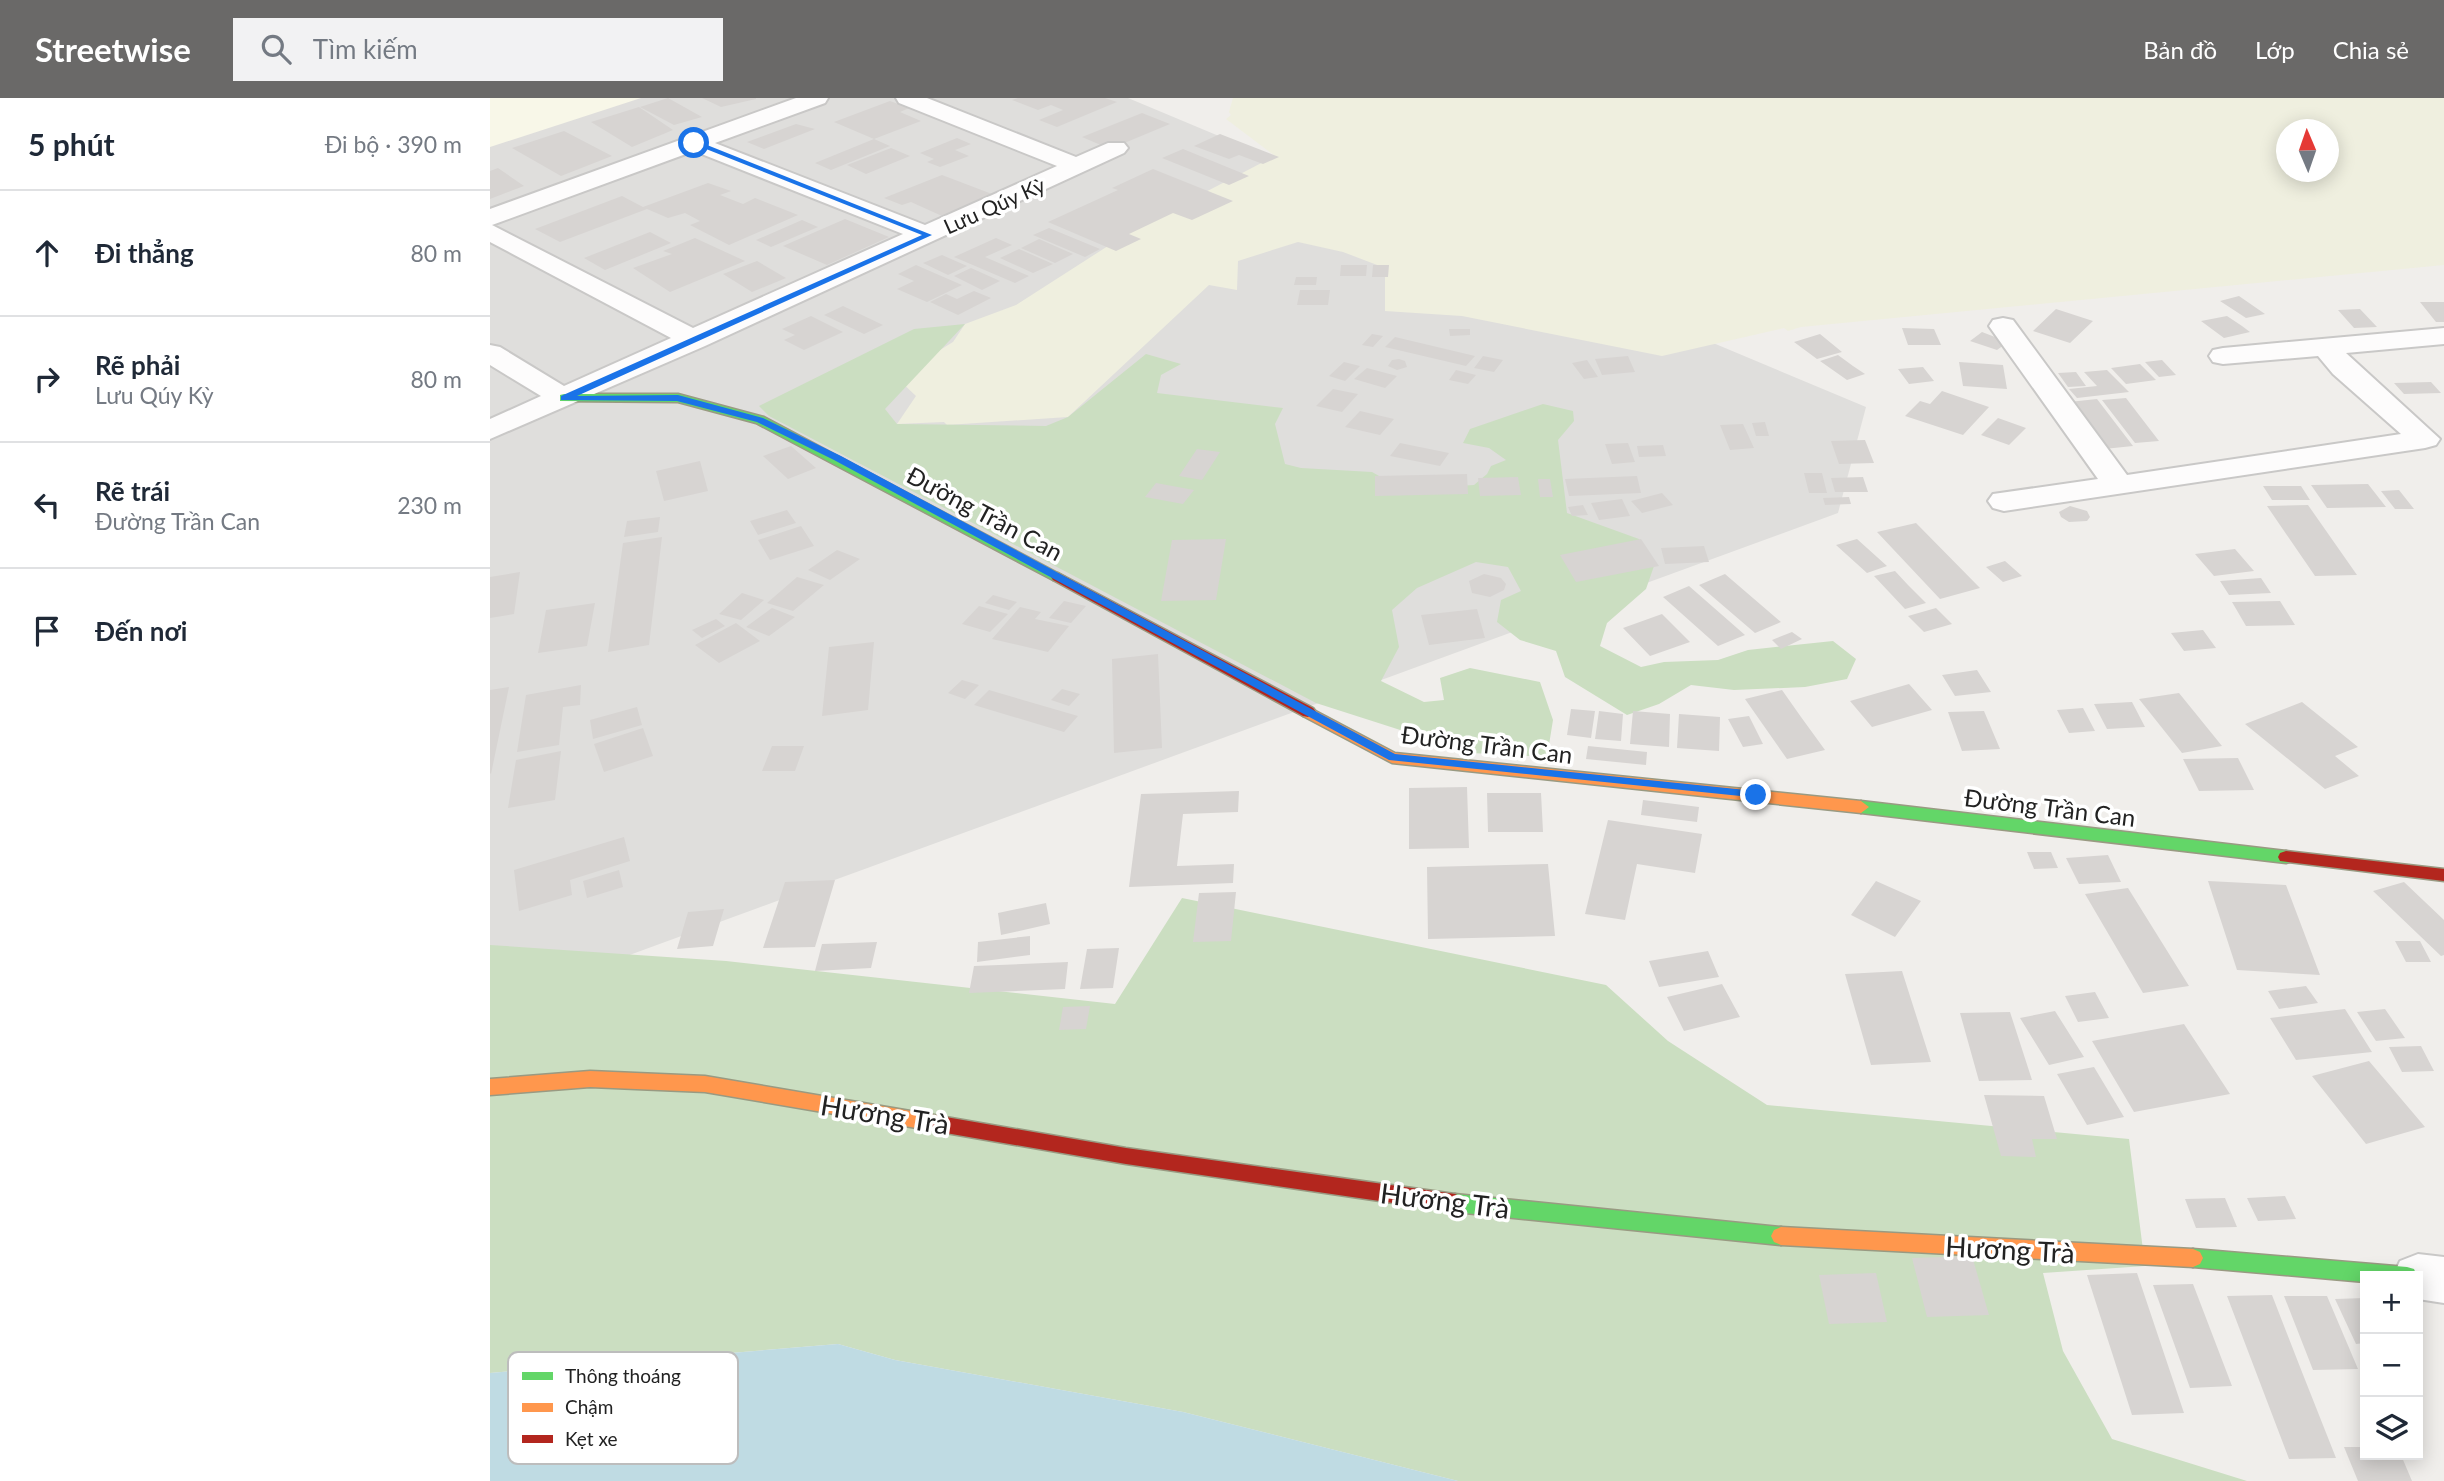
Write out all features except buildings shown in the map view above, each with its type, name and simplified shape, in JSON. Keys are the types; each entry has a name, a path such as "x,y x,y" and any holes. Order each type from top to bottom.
{"street":[{"path":"490,218 817,98"},
{"path":"907,98 1079,166"},
{"path":"694,143 928,235"},
{"name":"Lưu Qúy Kỳ","path":"490,430 695,340 1116,148"},
{"path":"490,232 695,340"},
{"path":"2003,326 2119,486"},
{"path":"2222,356 2444,336"},
{"path":"2325,346 2343,368 2434,448"},
{"path":"490,354 564,398"},
{"name":"Đường Trần Can","path":"564,398 678,398 760,420 837,458 1392,758 1756,795 2444,875"},
{"path":"2004,501 2434,448"},
{"name":"Hương Trà","path":"490,1087 590,1079 705,1084 1126,1156 1460,1204 1835,1241 2165,1256 2360,1272"},
{"path":"2423,1278 2444,1280"}],"shaded area":[{"path":"490,98 1128,98 1866,407 1838,513 490,1006"},
{"path":"490,98 641,98 490,147"}],"green space":[{"path":"1233,98 2444,98 2444,265 1801,327 1788,331 1784,328 1662,356 1462,316 1385,311 1385,268 1343,252 1298,242 1238,261 1237,290 1209,285 1068,417 947,425 944,422 897,424 916,396 896,377 953,342 965,324 1016,305 1136,228 1275,156 1226,119 1231,115 1229,112"},
{"path":"965,324 885,409 897,424 1046,426 1068,417 1146,354 1181,364 1161,375 1157,393 1283,408 1275,424 1285,464 1301,468 1372,472 1402,489 1474,485 1487,474 1491,466 1506,460 1489,448 1463,443 1470,429 1543,404 1573,411 1574,421 1558,440 1567,513 1639,539 1654,566 1646,589 1607,623 1600,646 1641,667 1664,662 1718,660 1748,650 1833,641 1856,659 1847,679 1805,687 1734,690 1691,685 1659,704 1627,715 1565,677 1556,651 1520,640 1497,622 1501,600 1521,591 1508,567 1476,562 1417,588 1392,610 1399,647 1381,681 1424,702 1444,700 1440,678 1470,668 1540,682 1553,720 1547,757 1472,753 1316,703 769,416 759,406 914,329"},
{"path":"1182,898 1606,985 1668,1041 1767,1105 2129,1139 2145,1266 2043,1273 2063,1351 2112,1439 2247,1481 1458,1481 1183,1412 895,1360 838,1344 738,1352 508,1352 508,1372 490,1373 490,945 726,961 1115,1004"}],"water":[{"path":"838,1344 895,1360 1183,1412 1458,1481 490,1481 490,1373 508,1372 508,1464 738,1464 738,1352"}],"traffic: fast":[{"path":"564,398 678,398 760,420 1058,577"},
{"path":"1861,807 2286,857"},
{"path":"1455,1203 1781,1236"},
{"path":"2193,1258 2360,1272"}],"traffic: slow":[{"path":"1308,712 1392,758 1861,807"},
{"path":"490,1087 590,1079 705,1084 940,1124"},
{"path":"1781,1236 2193,1258"}],"traffic: jam":[{"path":"1058,577 1308,712"},
{"path":"2286,857 2444,875"},
{"path":"940,1124 1126,1156 1455,1203"}],"route":[{"path":"694,143 928,235 564,398 678,398 760,420 837,458 1392,758 1756,795"}]}
